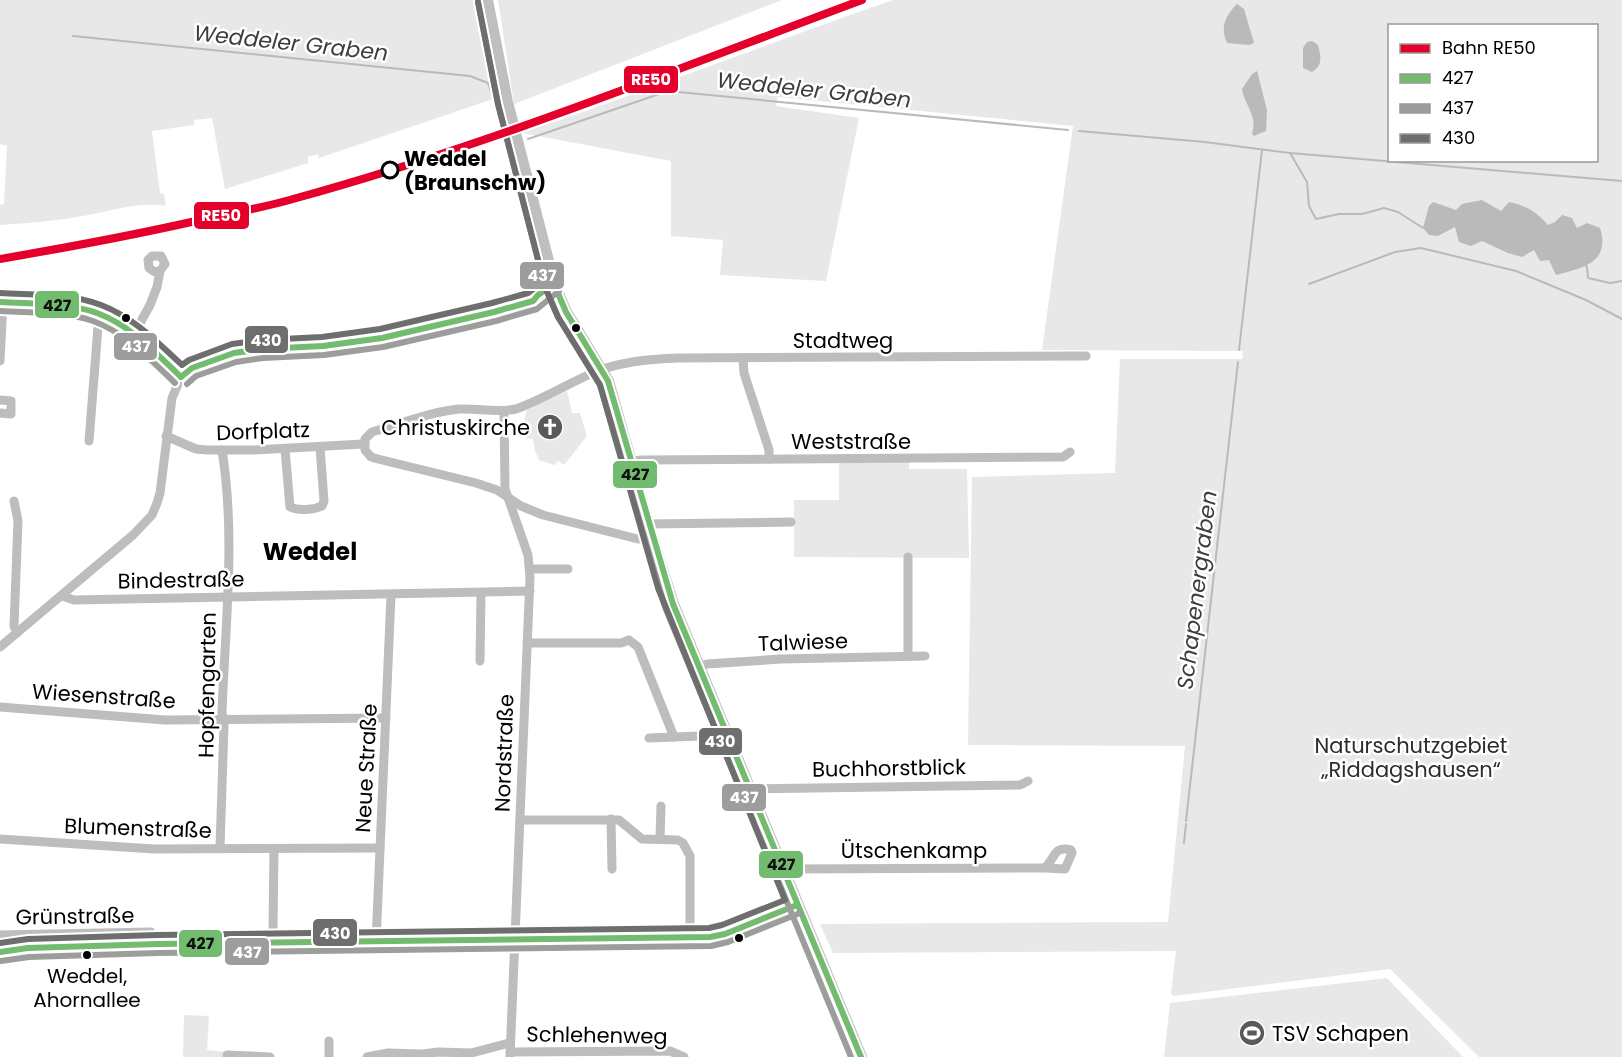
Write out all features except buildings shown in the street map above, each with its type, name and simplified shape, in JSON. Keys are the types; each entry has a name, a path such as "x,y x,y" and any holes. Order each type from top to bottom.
{"street":[{"path":"487,0 501,77 554,284 566,312 602,370 613,395 669,594 861,1057"},
{"path":"134,334 150,305 160,271"},
{"path":"533,301 554,284"},
{"path":"0,647 134,535 152,515 160,493 172,398 181,377 192,368 234,353 382,338 533,301 560,298"},
{"path":"0,361 2,302 69,306 99,314 134,334 181,377"},
{"path":"89,441 99,314"},
{"name":"Stadtweg","path":"504,411 526,406 602,370 622,364 668,358 1086,356"},
{"path":"743,358 744,373 769,450 769,459"},
{"path":"0,400 11,400 10,414 0,413"},
{"path":"504,411 482,409 447,411 372,432 364,439 363,444 368,454 378,459 497,490 521,506 543,515 638,539 652,537"},
{"name":"Nordstraße","path":"504,411 504,482 528,555 530,569 510,1050"},
{"name":"Dorfplatz","path":"166,436 196,449 285,449 363,444"},
{"path":"285,449 290,507 295,510 316,509 322,506 324,501 321,447"},
{"name":"Hopfengarten","path":"220,849 224,725 222,713 230,556 222,450"},
{"name":"Weststraße","path":"631,462 641,460 1063,457 1070,452"},
{"path":"14,501 18,521 14,626 17,633"},
{"path":"648,524 791,522"},
{"path":"908,557 908,656"},
{"path":"530,569 568,569"},
{"name":"Bindestraße","path":"62,596 74,600 530,591"},
{"path":"480,661 481,593"},
{"name":"Neue Straße","path":"376,942 391,595"},
{"path":"527,643 621,643 629,640 638,647 674,737"},
{"name":"Talwiese","path":"699,667 707,664 781,660 925,656"},
{"name":"Wiesenstraße","path":"0,707 165,720 386,718"},
{"path":"649,738 700,736 726,732"},
{"name":"Buchhorstblick","path":"750,789 1020,785 1028,781"},
{"path":"660,839 661,806"},
{"path":"611,819 612,869"},
{"path":"519,820 619,820 642,839 678,840 683,843 690,856 690,937"},
{"name":"Blumenstraße","path":"0,839 154,849 380,848"},
{"path":"273,930 274,849"},
{"name":"Ütschenkamp","path":"783,872 790,868 1045,868"},
{"path":"0,952 28,948 146,945 710,937 724,934 797,905"},
{"name":"Grünstraße","path":"0,935 151,932"},
{"path":"328,1057 329,1041"},
{"name":"Schlehenweg","path":"367,1057 423,1056 438,1052 463,1055 510,1050 670,1052 684,1057"},
{"path":"227,1055 270,1057"}],"green space":[{"path":"0,0 477,0 496,98 319,158 318,154 308,157 308,163 225,189 212,118 194,120 194,125 152,131 160,193 164,194 166,206 135,206 63,219 0,225 0,205 4,204 7,146 0,144"},
{"path":"498,0 782,0 514,104"},
{"name":"Naturschutzgebiet „Riddagshausen“","path":"893,0 1622,0 1622,1057 1479,1057 1390,969 1173,996 1171,993 1176,951 833,953 820,924 1168,922 1185,746 968,745 972,477 1115,473 1120,359 1242,359 1243,351 1042,350 1073,126 778,97 776,106 859,118 826,281 720,275 723,240 671,236 671,161 522,133"},
{"path":"567,391 572,413 580,413 587,436 564,465 558,461 555,465 539,460 533,439 526,438 524,421 527,410"},
{"path":"839,462 909,462 909,469 967,469 969,558 794,557 794,500 839,500"},
{"path":"1387,978 1463,1057 1164,1057 1170,1003"},
{"path":"184,1015 209,1016 207,1050 227,1052 227,1057 183,1057"}],"shaded area":[{"path":"1237,4 1244,9 1254,43 1249,45 1227,43 1225,37 1225,22"},
{"path":"1312,41 1318,45 1320,64 1312,72 1303,68 1303,48 1307,42"},
{"path":"1257,71 1267,110 1266,131 1254,136 1252,116 1242,89 1252,74"},
{"path":"1482,200 1501,211 1509,202 1520,205 1540,216 1548,225 1562,215 1572,218 1577,228 1587,223 1600,228 1602,240 1598,256 1584,266 1556,275 1549,260 1540,261 1534,250 1522,257 1482,241 1471,246 1459,242 1455,227 1438,236 1429,235 1423,228 1429,206 1433,202 1456,210 1462,204"}],"waterway":[{"name":"Weddeler Graben","path":"73,36 470,76 488,83 494,100"},
{"name":"Weddeler Graben","path":"528,139 668,91 1068,130"},
{"name":"Weddeler Graben","path":"496,110 505,143"},
{"name":"Weddeler Graben","path":"1079,131 1388,161"},
{"name":"Schapenergraben","path":"1239,350 1262,150"},
{"path":"1290,153 1307,182 1309,206 1316,219 1339,214 1362,214 1384,208 1398,212 1423,228 1426,227"},
{"name":"Weddeler Graben","path":"1397,162 1622,181"},
{"path":"1309,284 1395,252 1421,248 1516,271 1586,300 1622,319"},
{"path":"1585,265 1588,278 1610,283 1622,281"},
{"name":"Schapenergraben","path":"1186,821 1238,362"},
{"name":"Schapenergraben","path":"1184,843 1186,824"}],"rail line":[{"name":"RE50","path":"0,259 131,235 262,207 365,178 580,106 862,0"}],"transit line":[{"name":"437","path":"478,2 498,104 545,287 558,317 600,385 665,607 851,1057"},
{"name":"430","path":"0,943 28,939 158,935 709,928 785,900 658,588 600,385 558,317 545,287 498,104 478,2"},
{"name":"430","path":"0,293 64,296 101,305 134,323 182,365 189,360 232,344 322,337 380,329 492,303 528,293 549,277"},
{"name":"427","path":"554,284 566,312 608,381 673,604 861,1057"},
{"name":"427","path":"181,377 192,368 234,353 323,346 382,338 494,312 533,301 554,284"},
{"name":"437","path":"187,384 196,376 236,362 263,358 324,355 383,347 496,321 537,309 559,291"},
{"name":"427","path":"0,302 61,305 97,313 131,332 181,377"},
{"name":"437","path":"0,311 59,314 93,321 127,340 175,383"},
{"name":"427","path":"0,952 28,948 158,944 710,937 725,934 797,905"},
{"name":"437","path":"1,961 29,957 158,953 711,946 728,942 800,913"}],"place":[{"name":"Weddel (Braunschw)","path":"390,170"},
{"name":"Christuskirche","path":"550,427"},
{"name":"Weddel, Ahornallee","path":"87,955"},
{"name":"TSV Schapen","path":"1252,1033"}],"district":[{"name":"Weddel","path":"310,551"}]}
